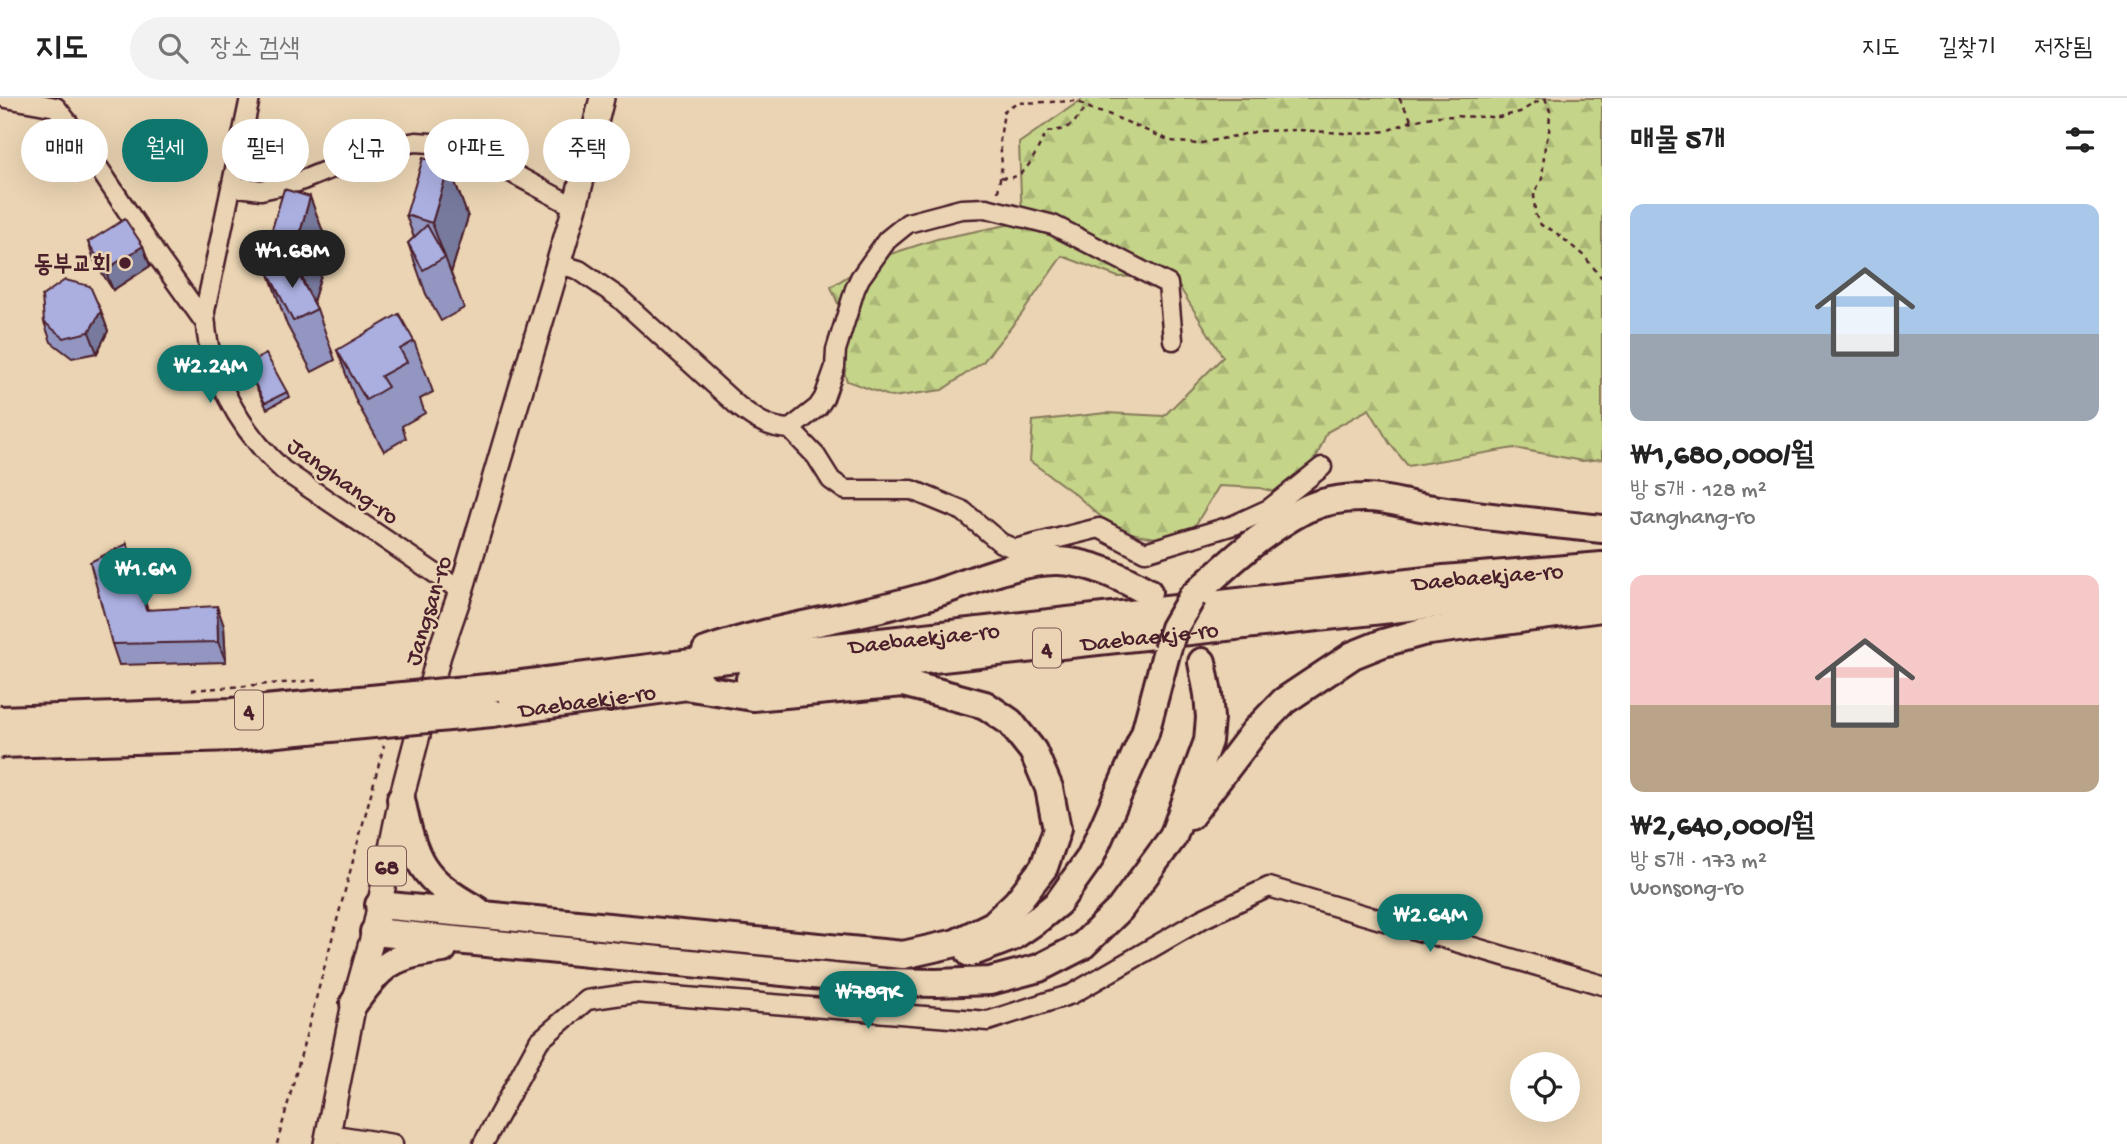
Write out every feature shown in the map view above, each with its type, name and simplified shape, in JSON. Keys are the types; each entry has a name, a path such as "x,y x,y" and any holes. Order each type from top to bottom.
{"highway":[{"path":"379,905 952,960 1012,937 1058,903 1090,858 1129,772 1145,733 1174,628 1192,597 1225,567 1282,524 1308,508 1336,500 1364,498 1393,500 1424,508 1602,529"},
{"path":"665,666 742,638 876,610 1023,566 1058,561 1114,572 1148,592"},
{"name":"Daebaekjae-ro","path":"495,700 665,666 1430,581 1602,566"},
{"name":"Daebaekje-ro","path":"495,700 685,686 1602,586"},
{"path":"374,932 884,982 936,984 990,981 1039,968 1082,946 1120,909 1255,731 1284,701 1353,655 1422,632 1602,608"},
{"path":"1173,837 1208,741 1210,718 1202,662"},
{"path":"685,686 753,697 903,683 985,705 1010,722 1033,751 1049,788 1057,829 1044,867 1017,901 993,925 956,943 903,955"},
{"name":"4","path":"0,720 495,700"},
{"name":"4","path":"0,744 234,737 495,700"},
{"path":"401,799 408,834 420,864 447,893 488,916"},
{"path":"354,1003 389,962 405,955 481,944"}],"main road":[{"name":"Jangsan-ro","path":"327,1139 354,1003 374,932 401,799 439,655 461,591 559,264 602,98"}],"street":[{"path":"6,98 56,107 206,324"},
{"name":"Janghang-ro","path":"250,98 205,311 206,335 212,358 233,410 262,450 283,470 461,591"},
{"path":"232,186 261,190 298,182 382,148 416,142 460,145 575,207"},
{"path":"559,264 579,270 618,297 757,421 776,429 790,429 818,407 824,398 835,368 836,350 860,278 887,240 908,223 961,209 986,208 1053,225 1168,284 1173,341"},
{"path":"790,429 816,456 831,480 845,491 912,490 963,511 1001,543 1015,549 1099,528 1145,552 1234,524 1269,509 1322,467"},
{"path":"483,1144 539,1041 587,1000 635,993 988,1021 1072,994 1202,919 1269,887 1602,985"},
{"path":"327,1139 393,1144"}],"path":[{"path":"1399,98 1412,121"},
{"path":"1087,106 1073,125 1064,130 1047,132 1037,153 1021,174 1010,179 1001,177 1000,140 1004,111 1016,103 1077,101 1171,141 1197,144 1259,131 1299,130 1357,134 1386,131 1412,121 1437,116 1510,116 1544,98 1550,111 1549,133 1545,145 1542,179 1534,193 1535,214 1541,225 1554,231 1584,256 1602,278"},
{"path":"185,691 321,680"},
{"path":"277,1144 384,741"}],"green space":[{"path":"1084,98 1602,98 1602,459 1582,461 1514,448 1408,466 1390,444 1369,409 1327,432 1299,498 1260,488 1219,486 1184,544 1116,530 1075,494 1030,461 1033,421 1106,413 1164,416 1223,357 1172,275 1118,277 1062,256 1021,315 983,362 942,390 892,397 847,381 838,354 850,333 831,287 875,259 937,239 1022,222 1019,143"}],"building":[{"path":"424,158 424,182 444,182 432,223 406,215"},
{"path":"284,189 310,197 294,254 267,246"},
{"path":"125,219 143,246 105,270 88,242"},
{"path":"427,225 445,257 423,270 408,243"},
{"path":"288,255 317,309 293,321 269,274"},
{"path":"65,280 90,286 101,311 89,332 64,338 44,322 42,296"},
{"path":"399,314 414,341 400,349 407,362 381,376 388,387 366,400 337,350"},
{"path":"266,354 287,392 265,403 245,365"},
{"path":"127,544 146,610 217,606 218,642 112,644 90,562"}],"place":[{"name":"동부교회","path":"125,263"}]}
